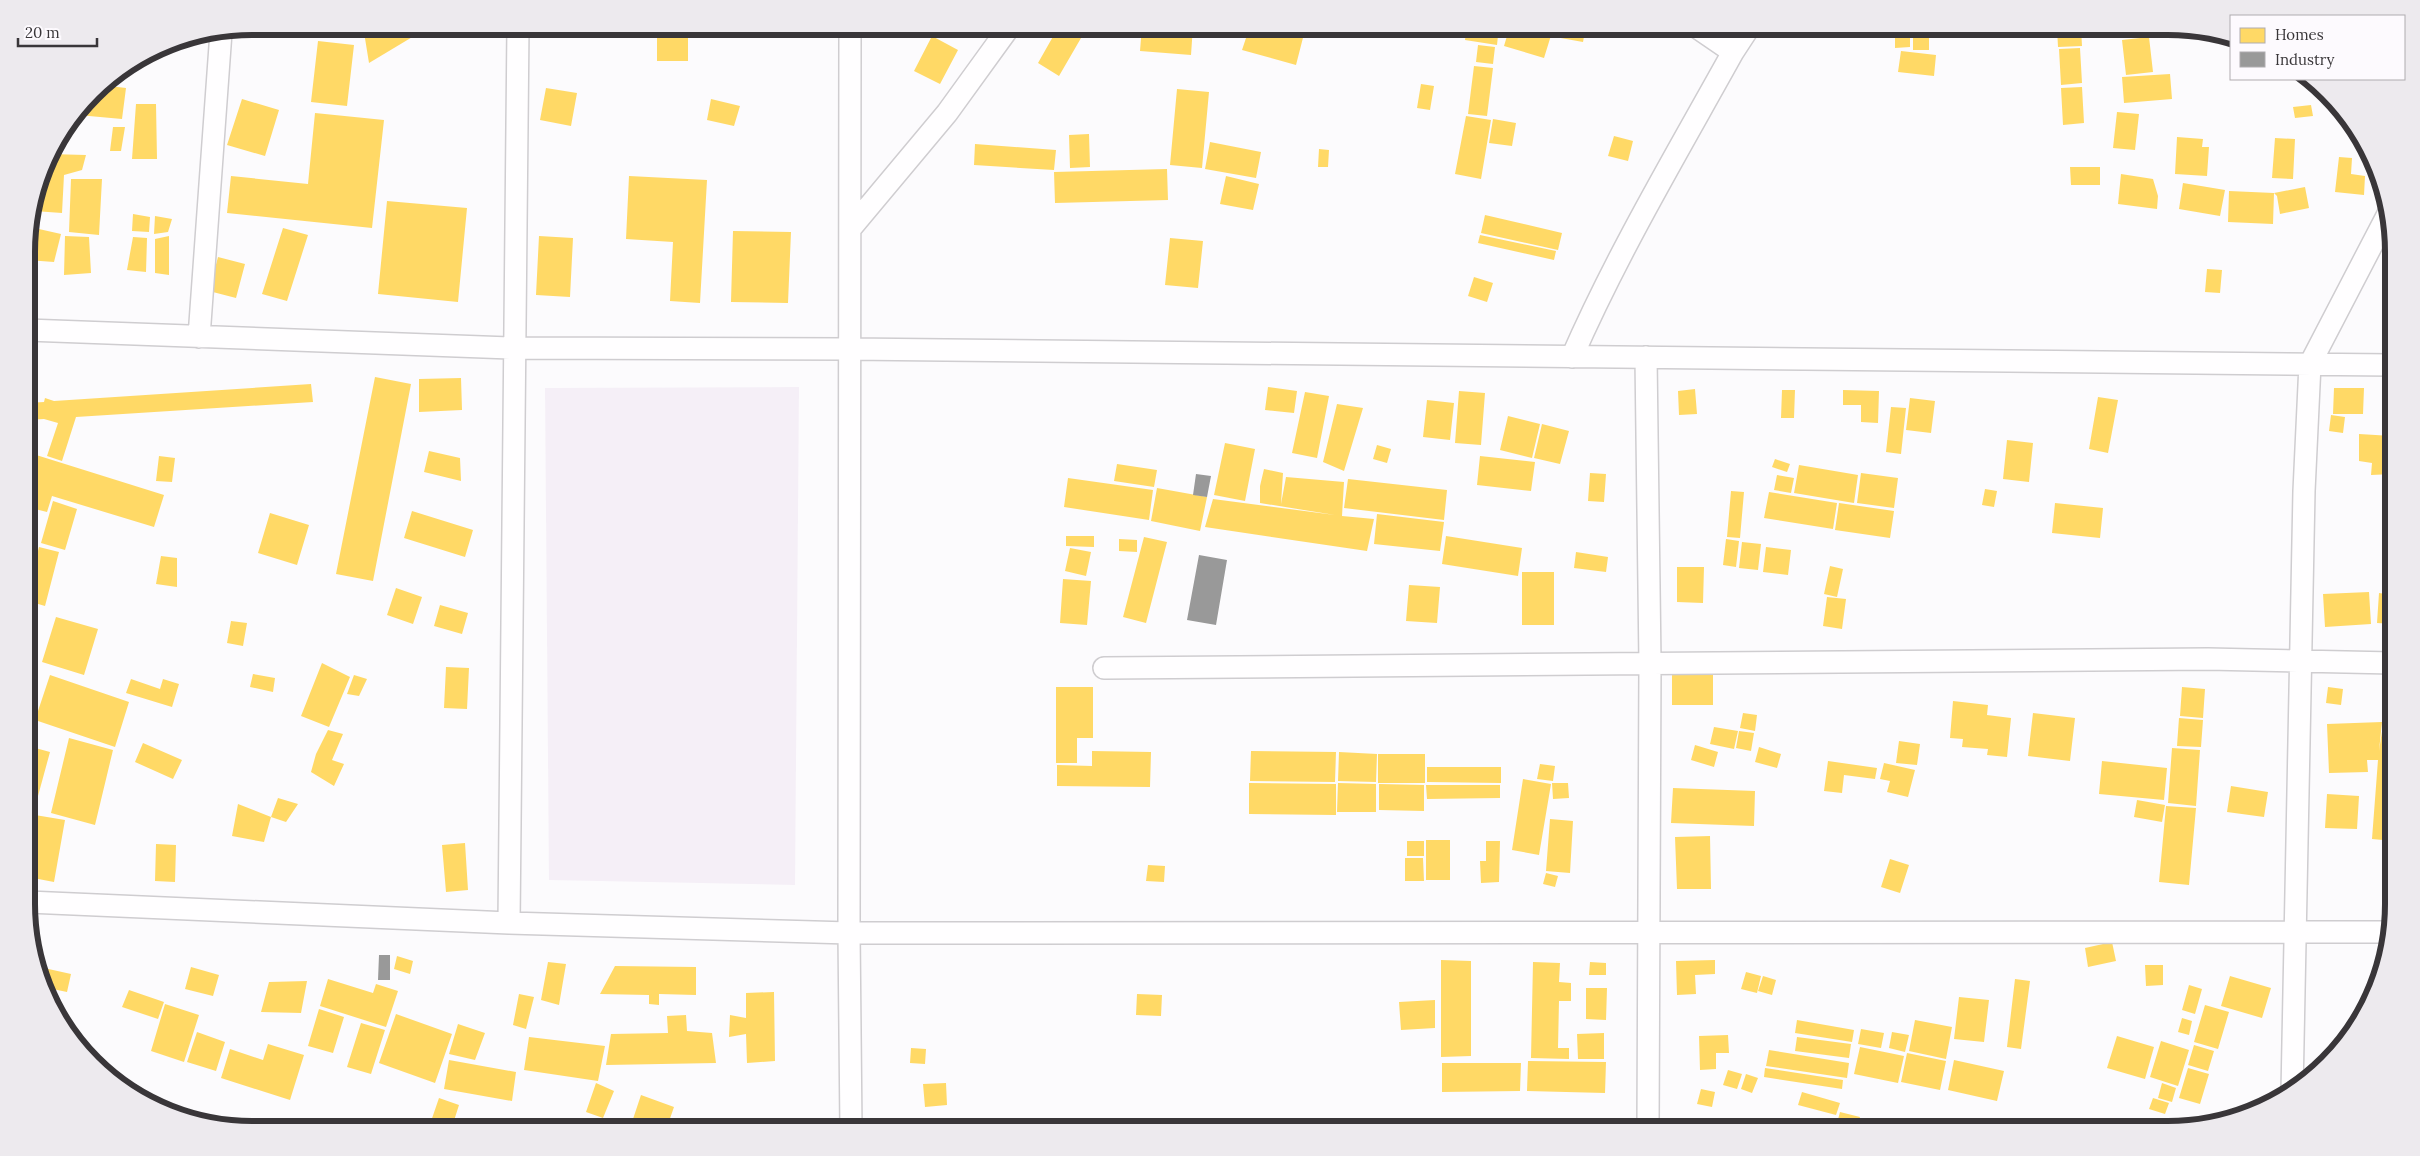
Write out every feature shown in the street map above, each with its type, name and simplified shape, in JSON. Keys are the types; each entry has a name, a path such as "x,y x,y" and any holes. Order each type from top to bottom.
{"street":[{"path":"510,923 518,35"},
{"path":"850,35 849,933 851,1121"},
{"path":"850,229 947,112 1003,35"},
{"path":"1708,35 1733,52"},
{"path":"1572,358 1597,301 1627,241 1744,35"},
{"path":"199,337 221,37"},
{"path":"2292,1081 2304,491 2310,364 2383,224"},
{"path":"35,330 514,348 849,349 1572,358 1646,356 2385,364"},
{"path":"1646,356 1650,664 1648,1121"},
{"path":"1104,668 2208,659 2385,663"},
{"path":"35,902 510,923 849,933 2383,932"}],"shaded area":[{"path":"799,387 795,885 549,880 545,388"}],"building: Homes":[{"path":"364,35 416,35 369,63"},
{"path":"657,35 688,35 688,61 657,61"},
{"path":"1054,35 1083,35 1059,76 1038,63"},
{"path":"1141,35 1192,35 1191,55 1140,51"},
{"path":"1247,35 1304,35 1296,65 1242,50"},
{"path":"1466,35 1498,35 1497,45 1465,40"},
{"path":"1507,35 1551,35 1544,58 1504,46"},
{"path":"1555,35 1584,35 1583,42 1555,37"},
{"path":"1895,35 1910,35 1910,47 1895,48"},
{"path":"1913,35 1929,35 1929,50 1913,50"},
{"path":"2057,35 2081,35 2082,46 2058,47"},
{"path":"932,36 958,50 940,84 914,71"},
{"path":"2149,37 2153,72 2126,75 2122,40"},
{"path":"318,41 354,45 347,106 311,102"},
{"path":"1478,45 1495,47 1493,64 1476,62"},
{"path":"2080,48 2082,83 2061,85 2059,49"},
{"path":"1901,51 1936,55 1934,76 1898,72"},
{"path":"1474,66 1493,68 1487,116 1468,114"},
{"path":"2170,74 2172,99 2124,103 2122,77"},
{"path":"1421,84 1434,86 1430,110 1417,108"},
{"path":"112,86 126,88 122,119 84,116"},
{"path":"2082,87 2084,123 2063,125 2061,88"},
{"path":"546,88 577,93 571,126 540,120"},
{"path":"1177,89 1209,92 1202,168 1170,165"},
{"path":"242,99 279,110 265,156 227,145"},
{"path":"711,99 740,106 734,126 707,120"},
{"path":"136,104 156,104 157,159 132,159"},
{"path":"2311,105 2313,116 2295,118 2293,107"},
{"path":"2117,112 2139,114 2135,150 2113,148"},
{"path":"315,113 384,120 372,228 227,213 231,176 308,184"},
{"path":"1466,116 1491,120 1481,179 1455,174"},
{"path":"1493,119 1516,123 1512,146 1489,143"},
{"path":"113,127 125,127 121,151 110,151"},
{"path":"1089,134 1090,167 1070,168 1069,135"},
{"path":"1614,136 1633,141 1628,161 1608,156"},
{"path":"2177,137 2203,139 2202,147 2209,147 2207,176 2175,174"},
{"path":"2275,138 2295,139 2293,179 2272,178"},
{"path":"1210,142 1261,152 1256,178 1205,169"},
{"path":"975,144 1056,150 1054,170 974,165"},
{"path":"1319,149 1329,150 1328,167 1318,167"},
{"path":"58,154 86,155 82,170 64,175 62,213 39,211 42,196 57,156"},
{"path":"2339,157 2352,158 2351,174 2365,176 2364,195 2335,192"},
{"path":"2070,167 2100,167 2100,185 2071,185"},
{"path":"1167,169 1168,200 1055,203 1054,172"},
{"path":"2121,174 2153,179 2158,196 2157,209 2118,204"},
{"path":"629,176 707,180 700,303 670,301 673,242 626,239"},
{"path":"1226,176 1259,184 1253,210 1220,204"},
{"path":"71,179 102,179 99,235 69,232"},
{"path":"2183,183 2225,190 2220,216 2179,209"},
{"path":"2305,187 2309,208 2280,214 2277,196 2274,193"},
{"path":"2229,191 2274,193 2273,224 2228,222"},
{"path":"387,201 467,208 458,302 378,294"},
{"path":"133,214 150,217 149,232 132,231"},
{"path":"1485,215 1562,233 1558,250 1481,233"},
{"path":"155,216 172,219 168,232 154,234"},
{"path":"36,228 61,234 54,262 35,261"},
{"path":"283,228 308,235 287,301 262,294"},
{"path":"733,231 791,232 788,303 731,302"},
{"path":"1480,235 1556,251 1554,260 1478,243"},
{"path":"65,236 89,237 91,273 64,275"},
{"path":"169,236 169,275 155,273 155,239"},
{"path":"539,236 573,238 570,297 536,295"},
{"path":"133,237 147,238 146,272 127,270"},
{"path":"1170,238 1203,241 1198,288 1165,285"},
{"path":"218,257 245,264 236,298 209,291"},
{"path":"2207,269 2222,270 2220,293 2205,292"},
{"path":"1474,277 1493,283 1487,302 1468,296"},
{"path":"375,377 411,384 373,581 336,574"},
{"path":"461,378 462,410 419,412 419,379"},
{"path":"311,384 313,402 76,417 62,461 47,456 58,423 44,419 35,420 35,403 44,402 45,398 54,401"},
{"path":"1268,387 1297,391 1294,413 1265,410"},
{"path":"2334,388 2364,388 2363,414 2333,414"},
{"path":"1695,389 1697,414 1679,415 1678,391"},
{"path":"1782,390 1795,390 1794,418 1781,418"},
{"path":"1843,390 1879,391 1878,423 1861,422 1861,405 1843,405"},
{"path":"1459,391 1485,393 1481,445 1455,443"},
{"path":"1305,392 1329,396 1317,458 1292,453"},
{"path":"2098,397 2118,400 2108,453 2089,449"},
{"path":"1910,398 1935,401 1931,433 1906,430"},
{"path":"1427,400 1454,403 1450,440 1423,437"},
{"path":"1337,404 1363,408 1344,471 1323,462"},
{"path":"1891,407 1906,408 1901,454 1886,452"},
{"path":"2331,415 2345,417 2343,433 2329,431"},
{"path":"1508,416 1540,424 1532,458 1500,450"},
{"path":"1542,424 1569,431 1560,464 1534,458"},
{"path":"2359,434 2385,436 2385,474 2371,475 2372,463 2359,461"},
{"path":"2007,440 2033,443 2029,482 2003,479"},
{"path":"1225,443 1255,449 1245,501 1214,495"},
{"path":"1377,445 1391,449 1387,463 1373,459"},
{"path":"429,451 460,458 461,481 424,472"},
{"path":"35,455 164,495 154,527 52,496 47,512 35,509"},
{"path":"159,456 175,458 172,482 156,481"},
{"path":"1480,456 1535,462 1531,491 1477,485"},
{"path":"1775,459 1790,464 1787,472 1772,467"},
{"path":"1117,464 1157,470 1154,487 1114,481"},
{"path":"1799,465 1858,475 1854,503 1794,493"},
{"path":"1264,469 1283,473 1281,504 1286,477 1344,482 1342,516 1374,519 1367,551 1205,527 1213,499 1335,515 1260,503 1260,486"},
{"path":"1590,473 1606,474 1604,502 1588,501"},
{"path":"1861,473 1898,478 1894,508 1857,503"},
{"path":"1777,475 1794,478 1791,493 1774,490"},
{"path":"1068,478 1153,490 1149,520 1064,507"},
{"path":"1348,479 1447,490 1444,520 1344,508"},
{"path":"1157,488 1207,497 1200,531 1151,521"},
{"path":"1985,489 1997,491 1994,507 1982,505"},
{"path":"1731,491 1744,492 1740,538 1727,537"},
{"path":"1769,492 1837,503 1833,529 1764,518"},
{"path":"53,501 77,509 65,550 41,543"},
{"path":"1839,503 1894,511 1890,538 1835,530"},
{"path":"2055,503 2103,508 2100,538 2052,533"},
{"path":"412,511 473,530 465,557 404,538"},
{"path":"270,513 309,525 297,565 258,553"},
{"path":"1377,514 1444,522 1440,551 1374,544"},
{"path":"35,528 38,529 35,541"},
{"path":"1066,536 1094,536 1094,547 1066,546"},
{"path":"1446,536 1522,548 1518,576 1442,564"},
{"path":"1144,537 1167,542 1146,623 1123,617"},
{"path":"1119,539 1137,540 1137,552 1119,551"},
{"path":"1726,539 1739,541 1736,567 1723,565"},
{"path":"1742,542 1761,544 1758,570 1739,568"},
{"path":"39,547 59,552 45,606 35,603 35,563"},
{"path":"1766,547 1791,550 1788,575 1763,572"},
{"path":"1070,548 1091,552 1086,576 1065,571"},
{"path":"1576,552 1608,557 1606,572 1574,568"},
{"path":"161,556 177,558 177,587 156,584"},
{"path":"1830,566 1843,569 1837,597 1824,594"},
{"path":"1677,567 1704,567 1703,603 1677,602"},
{"path":"1522,572 1554,572 1554,625 1522,625"},
{"path":"1063,579 1091,581 1087,625 1060,623"},
{"path":"1409,585 1440,587 1437,623 1406,621"},
{"path":"396,588 422,597 413,624 387,615"},
{"path":"2369,592 2371,624 2325,627 2323,594"},
{"path":"2379,593 2385,594 2385,624 2377,623"},
{"path":"1827,597 1846,599 1842,629 1823,626"},
{"path":"440,605 468,613 462,634 434,626"},
{"path":"56,617 98,629 84,675 42,662"},
{"path":"231,621 247,623 243,646 227,643"},
{"path":"322,663 350,677 329,727 301,716"},
{"path":"446,667 469,668 467,709 444,708"},
{"path":"253,674 275,678 273,692 250,687"},
{"path":"1672,674 1713,674 1713,705 1672,705"},
{"path":"50,675 129,702 115,747 35,720"},
{"path":"354,675 367,679 359,696 347,694"},
{"path":"131,679 160,689 163,679 179,684 172,707 126,693"},
{"path":"1056,687 1093,687 1093,738 1077,738 1077,763 1056,763"},
{"path":"2182,687 2205,689 2203,718 2180,716"},
{"path":"2328,687 2343,689 2341,705 2326,703"},
{"path":"1953,701 1988,705 1987,715 2011,718 2007,757 1987,755 1988,749 1962,747 1963,739 1950,738"},
{"path":"2385,711 2385,840 2372,839 2378,760 2367,760 2368,772 2329,773 2327,724 2382,722 2379,751"},
{"path":"1743,713 1757,715 1755,731 1740,728"},
{"path":"2033,713 2075,718 2070,761 2028,756"},
{"path":"2179,718 2203,720 2201,747 2177,746"},
{"path":"1714,727 1738,731 1734,749 1710,744"},
{"path":"328,730 343,734 332,760 344,764 334,786 311,772 316,754"},
{"path":"1739,731 1754,733 1751,751 1736,748"},
{"path":"69,738 113,750 95,825 51,813"},
{"path":"1899,741 1920,744 1917,765 1896,763"},
{"path":"143,743 182,760 173,779 135,762"},
{"path":"1695,745 1718,752 1714,767 1691,760"},
{"path":"1759,747 1781,754 1777,768 1755,762"},
{"path":"35,748 50,752 38,796 35,795"},
{"path":"2172,748 2200,750 2196,806 2168,803"},
{"path":"1092,751 1151,752 1150,787 1057,786 1057,765 1092,766"},
{"path":"1251,751 1336,752 1335,782 1250,781"},
{"path":"1339,752 1377,754 1376,782 1338,781"},
{"path":"1378,754 1425,754 1425,783 1378,783"},
{"path":"1828,761 1877,768 1875,779 1844,775 1842,793 1824,791"},
{"path":"2102,761 2167,768 2164,800 2099,794"},
{"path":"1884,763 1915,770 1908,797 1887,792 1890,781 1880,779"},
{"path":"1540,764 1555,766 1553,781 1537,779"},
{"path":"1427,767 1501,767 1501,783 1427,782"},
{"path":"1523,779 1551,784 1539,855 1512,850"},
{"path":"1249,783 1336,784 1336,815 1249,814"},
{"path":"1338,783 1376,784 1376,812 1337,812"},
{"path":"1552,783 1568,783 1569,798 1553,799"},
{"path":"1379,784 1424,785 1424,811 1379,810"},
{"path":"1426,785 1500,785 1500,798 1427,799"},
{"path":"2231,786 2268,792 2264,817 2227,812"},
{"path":"1673,788 1755,791 1754,826 1671,823"},
{"path":"2327,794 2359,796 2357,829 2325,828"},
{"path":"278,798 298,804 286,822 271,817"},
{"path":"2137,800 2165,805 2162,822 2134,817"},
{"path":"238,804 271,817 264,842 232,836"},
{"path":"2166,806 2196,808 2189,885 2159,882"},
{"path":"35,815 65,820 54,882 35,878"},
{"path":"1550,819 1573,821 1570,873 1546,871"},
{"path":"1710,836 1711,889 1677,889 1675,837"},
{"path":"1426,840 1450,840 1450,880 1426,880"},
{"path":"1407,841 1424,841 1424,856 1407,856"},
{"path":"1486,841 1500,841 1499,882 1481,883 1480,861 1486,861"},
{"path":"465,843 468,890 446,892 442,845"},
{"path":"156,844 176,845 175,882 155,881"},
{"path":"1405,858 1423,858 1424,881 1405,881"},
{"path":"1890,859 1909,865 1900,893 1881,887"},
{"path":"1148,865 1165,866 1164,882 1146,881"},
{"path":"1546,873 1558,876 1555,887 1543,884"},
{"path":"2112,942 2116,961 2088,967 2085,948"},
{"path":"397,956 413,961 410,974 394,969"},
{"path":"1441,960 1471,961 1471,1056 1441,1057"},
{"path":"1715,960 1715,974 1695,975 1696,994 1677,995 1676,961"},
{"path":"548,962 566,964 559,1005 541,1000"},
{"path":"1533,962 1560,963 1559,982 1571,983 1571,1001 1559,1001 1558,1048 1569,1048 1569,1059 1531,1058"},
{"path":"1590,962 1606,963 1606,975 1589,975"},
{"path":"2145,965 2163,965 2163,985 2146,986"},
{"path":"615,966 696,967 696,995 659,994 659,1005 649,1004 649,995 600,994"},
{"path":"191,967 219,975 213,996 185,989"},
{"path":"45,968 71,974 67,992 53,989"},
{"path":"1746,972 1761,976 1757,993 1741,989"},
{"path":"1763,976 1776,980 1772,995 1758,991"},
{"path":"2230,976 2271,988 2262,1018 2221,1006"},
{"path":"328,979 373,993 376,984 398,991 386,1027 320,1006"},
{"path":"2015,979 2030,981 2021,1049 2007,1047"},
{"path":"307,981 301,1013 261,1012 269,982"},
{"path":"2189,985 2202,989 2195,1014 2182,1010"},
{"path":"1586,988 1607,988 1606,1020 1586,1019"},
{"path":"129,990 164,1002 158,1019 122,1007"},
{"path":"774,992 775,1061 747,1063 746,1034 729,1037 730,1015 746,1018 746,993"},
{"path":"519,994 534,997 526,1029 513,1025"},
{"path":"1137,994 1162,995 1161,1016 1136,1015"},
{"path":"1959,997 1989,1000 1984,1042 1954,1039"},
{"path":"1435,1000 1435,1028 1401,1030 1399,1002"},
{"path":"165,1004 199,1015 184,1062 151,1051"},
{"path":"2205,1005 2229,1012 2218,1049 2194,1042"},
{"path":"319,1009 344,1017 333,1053 308,1046"},
{"path":"396,1014 452,1034 435,1083 379,1063"},
{"path":"686,1015 687,1031 712,1033 716,1063 606,1065 611,1034 668,1033 667,1016"},
{"path":"2182,1018 2192,1021 2189,1035 2178,1032"},
{"path":"1797,1020 1854,1030 1852,1042 1795,1033"},
{"path":"1915,1020 1952,1027 1946,1059 1909,1051"},
{"path":"361,1023 385,1030 371,1074 347,1067"},
{"path":"458,1024 485,1033 475,1060 449,1054"},
{"path":"1861,1029 1884,1033 1881,1048 1858,1044"},
{"path":"197,1032 225,1042 216,1071 187,1062"},
{"path":"1892,1032 1909,1035 1905,1052 1889,1048"},
{"path":"1604,1033 1604,1059 1578,1059 1577,1034"},
{"path":"1728,1035 1729,1053 1716,1053 1716,1069 1700,1070 1699,1036"},
{"path":"2117,1036 2154,1047 2145,1079 2107,1068"},
{"path":"529,1037 605,1046 598,1081 524,1070"},
{"path":"1797,1037 1851,1044 1849,1058 1795,1051"},
{"path":"2161,1041 2189,1050 2178,1086 2150,1077"},
{"path":"268,1044 304,1055 290,1100 221,1078 230,1049 263,1060"},
{"path":"2194,1045 2214,1051 2208,1071 2188,1065"},
{"path":"1860,1047 1904,1056 1898,1083 1854,1074"},
{"path":"911,1048 926,1049 925,1064 910,1063"},
{"path":"1769,1050 1849,1063 1847,1078 1766,1066"},
{"path":"1907,1053 1946,1061 1940,1090 1901,1082"},
{"path":"449,1060 516,1072 512,1101 444,1089"},
{"path":"1954,1060 2004,1071 1997,1101 1948,1090"},
{"path":"1528,1061 1606,1062 1605,1093 1527,1091"},
{"path":"1442,1063 1521,1063 1520,1091 1442,1092"},
{"path":"1765,1068 1843,1080 1842,1089 1764,1077"},
{"path":"2188,1068 2209,1074 2200,1104 2179,1098"},
{"path":"1728,1070 1742,1074 1737,1089 1723,1085"},
{"path":"1746,1074 1758,1078 1752,1093 1741,1089"},
{"path":"596,1083 614,1091 603,1118 586,1112"},
{"path":"946,1083 947,1105 925,1107 923,1084"},
{"path":"2162,1083 2176,1088 2172,1102 2158,1098"},
{"path":"1701,1089 1715,1092 1712,1107 1697,1104"},
{"path":"1802,1092 1840,1103 1836,1115 1798,1105"},
{"path":"641,1095 674,1107 669,1121 632,1121"},
{"path":"439,1098 459,1105 454,1121 431,1121"},
{"path":"2153,1098 2169,1103 2165,1114 2149,1109"},
{"path":"1840,1112 1860,1117 1859,1121 1838,1121"}],"building: Industry":[{"path":"1196,474 1211,476 1207,497 1193,495"},
{"path":"1199,555 1227,560 1216,625 1187,620"},
{"path":"379,955 390,955 390,980 378,980"}]}
